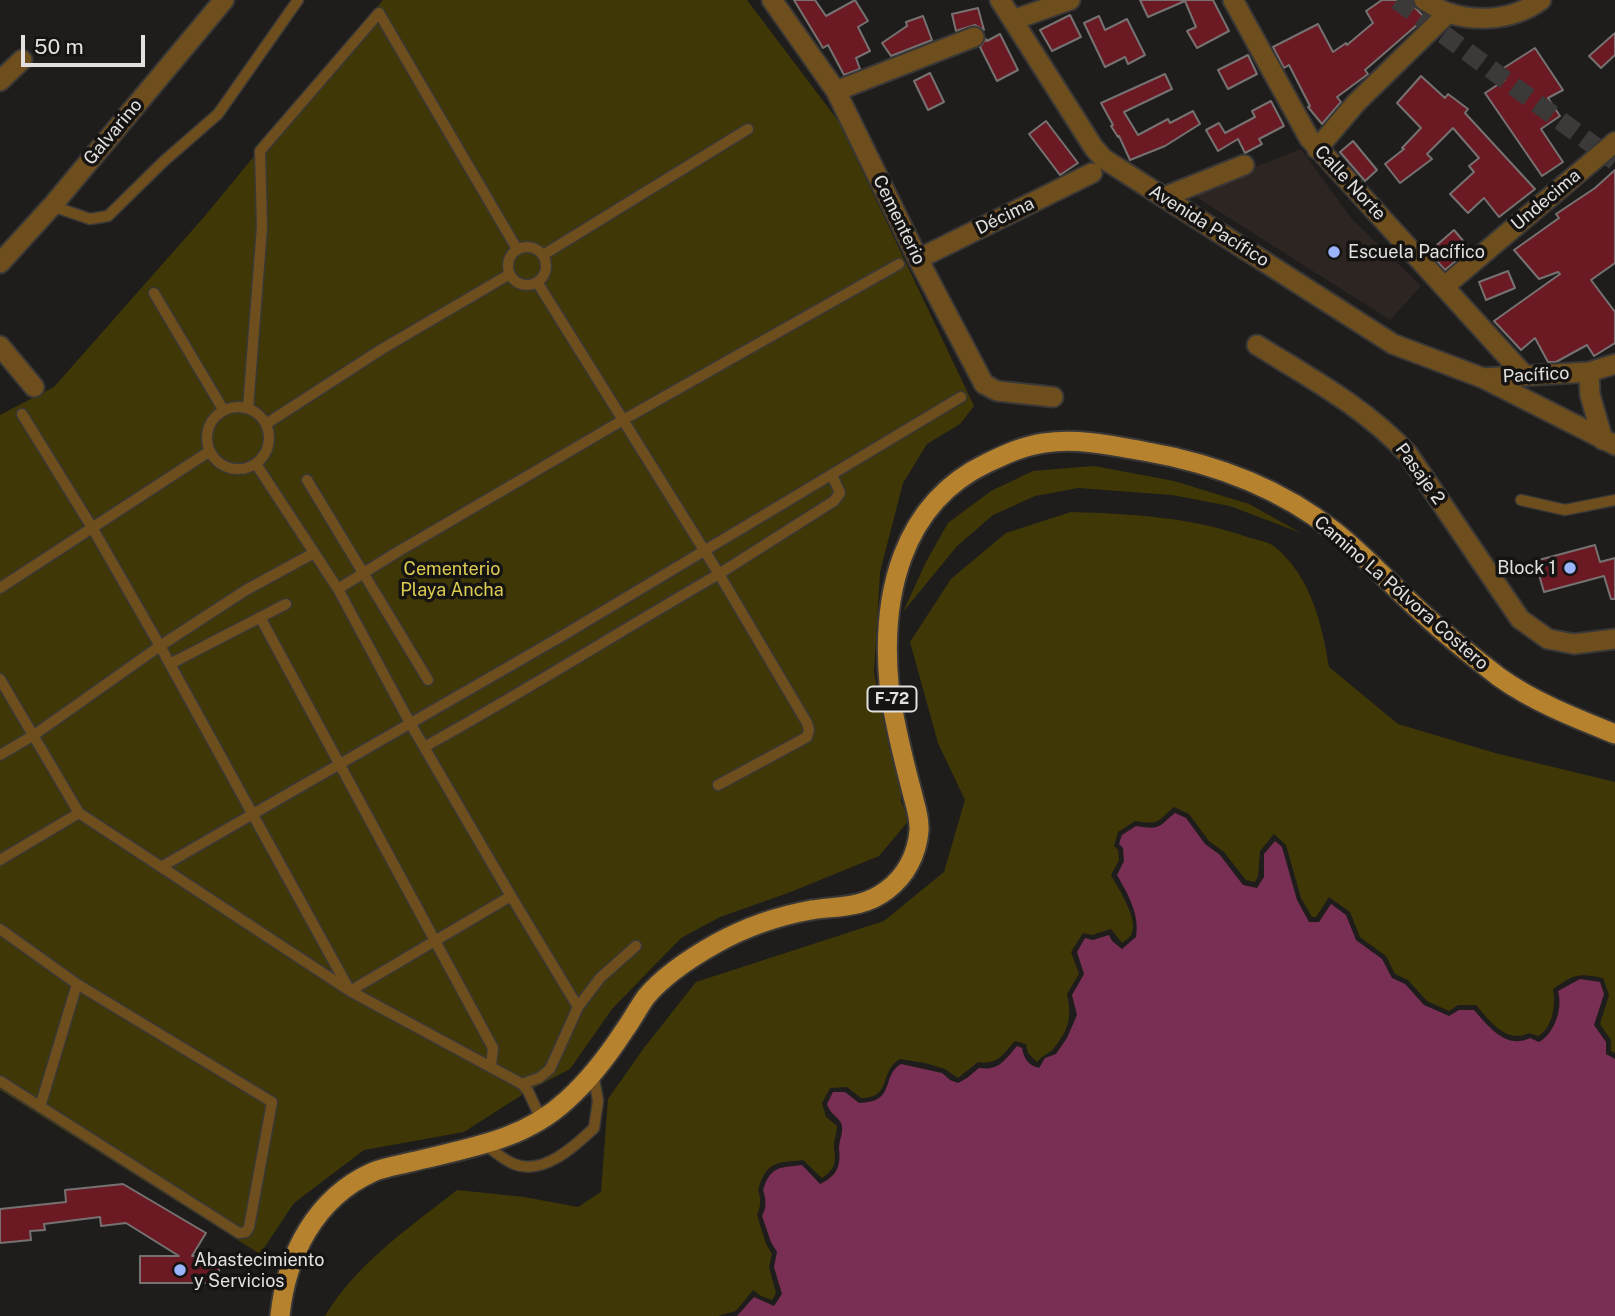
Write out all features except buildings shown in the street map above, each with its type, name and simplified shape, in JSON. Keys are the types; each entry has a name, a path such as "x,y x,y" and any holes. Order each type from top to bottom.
{"main road":[{"name":"Camino La Pólvora Costero","path":"280,1316 286,1276 293,1256 311,1224 335,1197 349,1186 375,1171 487,1146 541,1119 566,1101 592,1071 624,1032 649,993 700,953 743,930 783,916 871,900 892,887 907,868 917,845 919,820 890,687 887,631 893,587 906,548 934,500 950,484 1015,450 1063,442 1101,443 1205,466 1236,475 1270,491 1330,528 1366,558 1422,614 1499,677 1545,704 1615,734"}],"street":[{"name":"Galvarino","path":"0,263 52,206 225,0"},
{"name":"Cementerio","path":"772,0 836,91 908,261 984,384 997,391 1053,397"},
{"name":"Avenida Pacífico","path":"1000,0 1094,148 1104,159 1393,344 1483,378 1609,442"},
{"path":"1013,20 1070,0"},
{"name":"Calle Norte","path":"1233,0 1308,138 1525,376"},
{"path":"1424,0 1448,13 1477,19 1506,16 1533,6 1541,0"},
{"path":"1317,149 1356,103 1448,13"},
{"path":"836,91 974,37"},
{"path":"0,81 22,60"},
{"name":"Undecima","path":"1445,286 1615,142"},
{"path":"1164,197 1244,165"},
{"name":"Décima","path":"908,261 1093,173"},
{"name":"Pasaje 2","path":"1257,345 1356,407 1387,430 1408,454 1520,619 1548,639 1574,644 1615,639"},
{"path":"0,346 34,387"},
{"name":"Pacífico","path":"1483,378 1589,372 1615,364"},
{"name":"Pacífico","path":"1589,372 1590,395 1609,442"}],"lane":[{"path":"52,206 90,219 108,216 164,161 218,114 298,0"},
{"path":"248,408 262,227 260,151 379,13 517,249"},
{"path":"543,255 748,129"},
{"path":"531,247 543,255 546,270 537,282 522,284 510,274 509,260 517,249 531,247"},
{"path":"338,589 623,420 908,261"},
{"path":"266,424 382,349 510,274"},
{"path":"537,282 719,574 807,723 807,737 718,785"},
{"path":"154,293 223,411"},
{"path":"161,867 705,552 961,397"},
{"path":"231,407 248,408 257,413 266,424 270,434 268,448 256,464 246,469 225,466 210,452 208,429 213,419 223,411 231,407"},
{"path":"22,414 93,529 160,646 350,991"},
{"path":"0,588 210,452"},
{"path":"256,464 338,589 410,723 578,1007"},
{"path":"424,747 505,703 575,657 719,574 834,501 840,493 832,475"},
{"path":"307,480 428,680"},
{"path":"1521,500 1565,510 1615,500"},
{"path":"0,755 34,735 160,646 246,590 314,553"},
{"path":"170,664 286,604"},
{"path":"260,617 494,1048 491,1066"},
{"path":"0,679 79,813 350,991 522,1084 541,1119"},
{"path":"0,860 79,813"},
{"path":"350,991 511,896"},
{"path":"0,929 78,984 272,1102 249,1227 246,1232 239,1233 0,1081"},
{"path":"522,1084 539,1078 550,1069 578,1007 600,978 636,946"},
{"path":"40,1107 78,984"},
{"path":"487,1146 512,1164 524,1167 543,1164 581,1140 596,1123 597,1088 592,1071"}],"shaded area":[{"name":"Escuela Pacífico","path":"1301,149 1351,218 1421,286 1390,320 1190,193"},
{"path":"1175,813 1186,818 1205,844 1220,855 1243,885 1257,888 1264,877 1264,854 1275,841 1282,847 1297,900 1309,922 1319,922 1331,904 1346,915 1356,940 1382,959 1392,978 1405,984 1424,1005 1449,1016 1459,1010 1474,1010 1505,1039 1521,1041 1530,1038 1539,1042 1549,1033 1556,1020 1558,991 1580,979 1600,982 1604,994 1594,1025 1606,1042 1606,1054 1615,1059 1615,1316 737,1316 754,1297 774,1306 782,1294 774,1267 777,1252 762,1216 766,1203 763,1190 769,1176 777,1169 802,1165 820,1184 837,1170 842,1129 840,1121 827,1104 833,1092 845,1092 859,1103 871,1102 883,1094 891,1075 901,1064 942,1073 958,1083 979,1068 997,1066 1017,1046 1022,1048 1029,1063 1039,1068 1045,1058 1056,1054 1077,1015 1072,995 1084,974 1077,952 1085,938 1093,940 1109,935 1122,949 1136,937 1135,913 1117,875 1124,861 1123,848 1119,844 1122,835 1136,826 1158,826"}],"green space":[{"name":"Cementerio Playa Ancha","path":"383,0 747,0 839,122 974,406 960,424 927,444 903,483 880,572 874,672 889,748 901,773 901,802 910,819 879,856 720,917 681,938 612,1009 570,1069 528,1091 464,1132 364,1150 294,1203 260,1254 0,1090 0,415 54,387 204,217"},
{"path":"1094,466 1174,481 1249,504 1301,533 1230,506 1172,495 1078,488 1035,496 993,515 957,546 903,612 948,523 991,491 1033,471"},
{"path":"1071,512 1184,521 1270,544 1298,572 1306,587 1323,634 1329,667 1398,724 1495,753 1615,782 1615,1053 1611,1051 1611,1040 1600,1024 1609,995 1603,978 1576,976 1553,989 1554,1002 1550,1022 1538,1036 1529,1033 1513,1036 1506,1033 1493,1024 1476,1005 1458,1005 1449,1011 1427,1001 1408,980 1395,974 1386,956 1360,937 1350,912 1329,897 1316,917 1312,917 1301,898 1286,845 1274,834 1260,851 1255,882 1246,880 1224,852 1209,841 1189,814 1174,807 1158,821 1135,821 1118,832 1114,846 1118,850 1119,860 1111,875 1127,905 1133,929 1122,943 1111,929 1092,935 1083,933 1071,952 1079,974 1067,994 1068,1023 1052,1050 1037,1062 1028,1053 1026,1044 1015,1041 999,1058 985,1063 978,1062 958,1078 945,1069 900,1059 893,1064 882,1089 871,1097 861,1098 847,1087 830,1088 822,1103 826,1117 837,1126 835,1162 832,1169 822,1178 803,1160 780,1163 769,1168 758,1190 760,1203 757,1215 772,1254 769,1267 776,1293 772,1300 753,1290 736,1311 718,1316 325,1316 368,1263 457,1190 524,1197 578,1207 601,1192 608,1099 696,982 884,921 944,872 965,800 938,743 910,642 951,579 1006,533"}],"tunnel":[{"path":"1397,0 1615,161"}],"place":[{"name":"Escuela Pacífico","path":"1334,252"},
{"name":"Block 1","path":"1570,568"},
{"name":"Abastecimiento y Servicios","path":"180,1270"}]}
